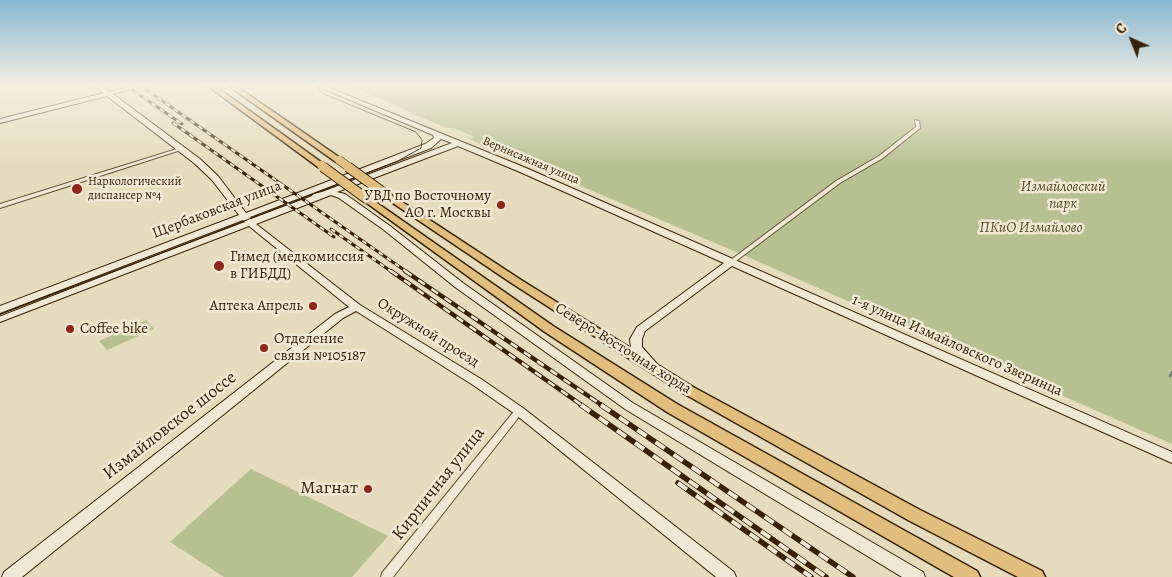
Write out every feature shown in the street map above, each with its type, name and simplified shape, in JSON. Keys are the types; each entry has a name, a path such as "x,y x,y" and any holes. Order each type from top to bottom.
{"main road":[{"path":"0,121 33,113"},
{"name":"Окружной проезд","path":"134,113 182,149 215,178 246,218 356,307 402,338 477,382 519,411 728,577"},
{"name":"Северо-Восточная хорда","path":"248,113 549,329 672,408 972,577"},
{"name":"Северо-Восточная хорда","path":"270,113 384,193 517,282 660,373 914,515 1036,577"},
{"name":"Вернисажная улица","path":"386,113 730,262"},
{"name":"Щербаковская улица","path":"0,319 428,146 438,139 435,133"},
{"name":"Щербаковская улица","path":"0,310 246,218 316,196 458,143"},
{"path":"316,196 331,193 342,196 387,228 459,286 629,406 917,577"},
{"path":"660,373 637,348 636,340 641,329 730,262"},
{"name":"1-я улица Измайловского Зверинца","path":"730,262 1172,458"},
{"name":"Измайловское шоссе","path":"10,577 339,316 356,307"}],"street":[{"path":"730,262 838,182 881,157 918,127 917,121"},
{"path":"0,206 182,149"},
{"name":"Кирпичная улица","path":"386,577 519,411"}],"green space":[{"name":"ПКиО Измайлово","path":"412,113 1172,113 1172,444 741,254 555,175 520,163 470,139 474,137 454,128 446,128"},
{"path":"146,320 154,329 107,350 99,341"},
{"path":"251,469 388,536 352,577 224,577 170,542"}],"waterway":[{"path":"1170,376 1172,372"}],"tram line":[{"path":"0,316 398,161 421,148 422,140 416,132 370,113"}],"railway":[{"path":"166,113 182,124"},
{"path":"180,113 407,272"},
{"path":"173,123 334,237"},
{"path":"331,229 392,272"},
{"path":"391,271 583,406"},
{"path":"405,271 603,406"},
{"path":"581,405 826,577"},
{"path":"601,405 853,577"},
{"path":"678,483 811,577"}],"place":[{"name":"Наркологический диспансер №4","path":"77,189"},
{"name":"УВД по Восточному АО г. Москвы","path":"501,205"},
{"name":"Гимед (медкомиссия в ГИБДД)","path":"219,266"},
{"name":"Аптека Апрель","path":"313,306"},
{"name":"Coffee bike","path":"70,329"},
{"name":"Отделение связи №105187","path":"264,348"},
{"name":"Магнат","path":"368,489"}],"park label":[{"name":"Измайловский парк","path":"1063,196"}]}
